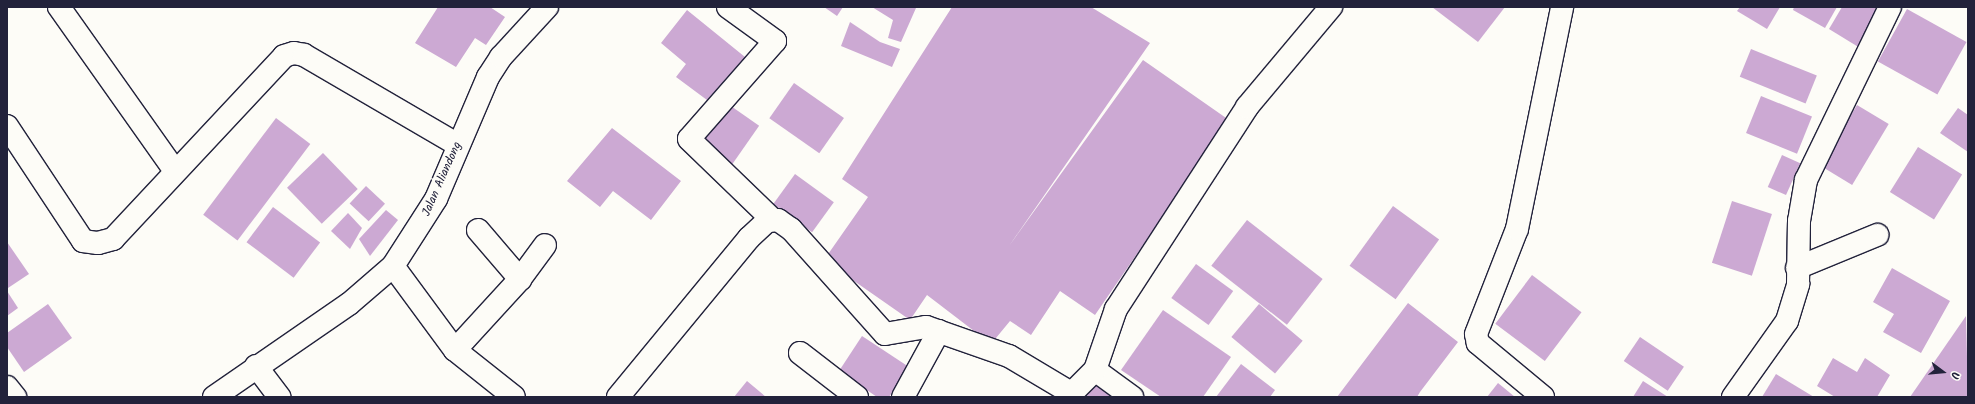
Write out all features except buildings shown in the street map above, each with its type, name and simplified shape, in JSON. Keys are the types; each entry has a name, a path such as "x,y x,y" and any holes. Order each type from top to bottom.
{"street":[{"path":"59,7 175,171"},
{"name":"Jalan Aliandong","path":"214,397 256,366 349,304 393,266 436,199 458,145 492,71 547,7"},
{"path":"728,7 775,40 689,139 773,220 788,226 885,334 922,327 939,331 1009,356 1070,395 1095,370 1110,324 1124,297 1247,107 1331,7"},
{"path":"1543,397 1478,343 1476,334 1517,229 1562,7"},
{"path":"1733,397 1787,321 1796,300 1797,268 1806,180 1890,7"},
{"path":"7,126 83,241 98,243 113,239 284,56 294,53 458,145"},
{"path":"618,397 749,238 762,224 773,220"},
{"path":"478,230 520,279"},
{"path":"1797,268 1877,235"},
{"path":"455,350 520,279 545,245"},
{"path":"393,266 455,350 514,397"},
{"path":"903,397 939,331"},
{"path":"800,353 857,397"},
{"path":"256,366 279,397"},
{"path":"1095,370 1132,397"},
{"path":"7,387 15,397"}]}
